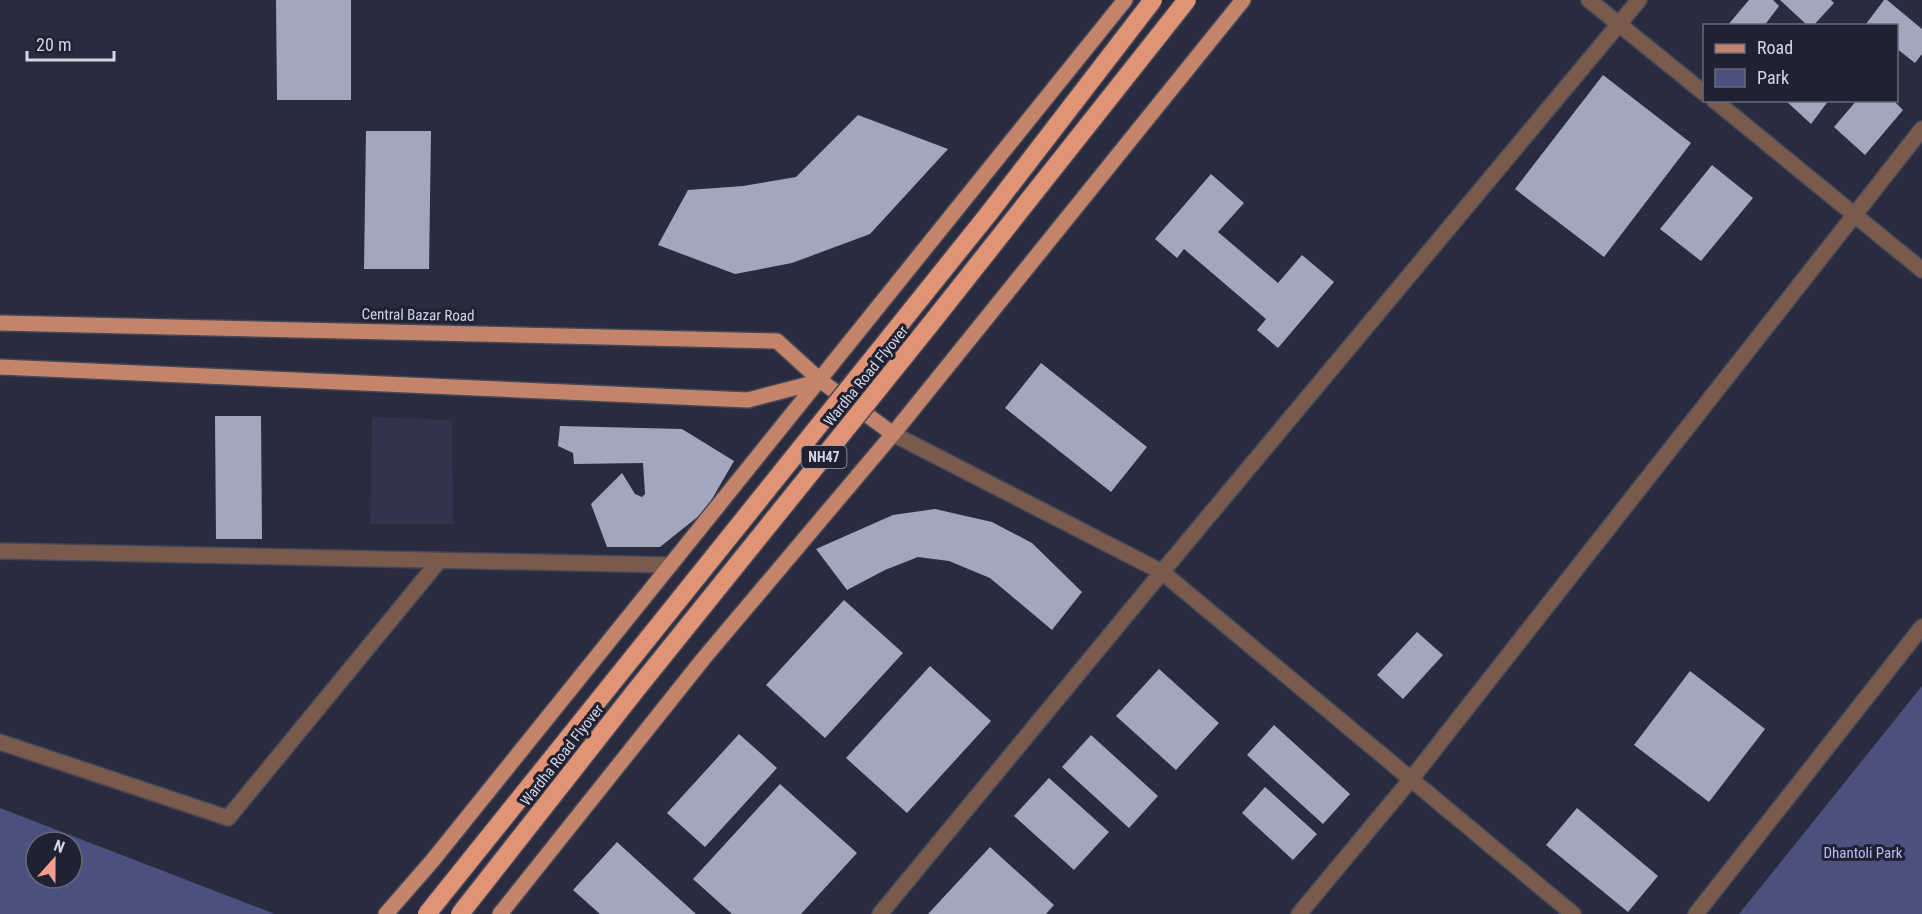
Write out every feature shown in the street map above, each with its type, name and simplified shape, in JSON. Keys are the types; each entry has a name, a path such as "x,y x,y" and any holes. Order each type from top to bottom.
{"highway":[{"name":"Wardha Road Flyover","path":"427,914 990,212 1153,0"},
{"name":"Wardha Road Flyover","path":"460,914 1187,0"}],"main road":[{"path":"386,914 433,860 821,381 1125,0"},
{"path":"500,914 704,658 893,434 1243,0"},
{"name":"Central Bazar Road","path":"0,322 777,341 821,381 893,434"},
{"path":"0,367 748,400 821,381"}],"street":[{"path":"1589,0 1703,92"},
{"path":"880,914 1639,0"},
{"path":"1716,102 1922,270"},
{"path":"1299,914 1412,778 1922,129"},
{"path":"893,434 1162,572 1573,914"},
{"path":"0,551 671,565"},
{"path":"0,742 228,818 439,561"},
{"path":"1696,914 1922,627"}],"shaded area":[{"path":"372,417 452,420 453,524 370,524"}],"green space":[{"name":"Dhantoli Park","path":"1922,686 1922,914 1739,914"},
{"path":"0,808 57,830 24,830 24,890 84,890 84,840 275,914 0,914"}],"building":[{"path":"276,0 351,0 351,100 277,100"},
{"path":"1749,0 1773,0 1779,6 1766,24 1729,24"},
{"path":"1780,0 1831,0 1834,3 1815,24 1806,24"},
{"path":"1884,0 1887,0 1922,29 1922,54 1915,63 1898,50 1898,24 1866,24"},
{"path":"1603,75 1691,143 1604,257 1515,189"},
{"path":"1787,102 1828,102 1811,124"},
{"path":"1855,102 1895,102 1903,110 1865,155 1834,127"},
{"path":"858,115 948,149 870,234 792,263 735,274 658,245 688,190 743,186 796,177"},
{"path":"366,131 431,131 429,269 364,269"},
{"path":"1712,165 1753,198 1701,261 1660,229"},
{"path":"1211,174 1244,203 1218,232 1278,283 1302,255 1334,282 1278,348 1257,330 1266,319 1184,249 1177,258 1155,239"},
{"path":"1041,363 1147,447 1111,492 1005,408"},
{"path":"215,416 261,416 262,539 216,539"},
{"path":"560,426 682,429 734,461 705,511 660,547 607,547 591,504 622,473 635,494 642,497 645,494 643,463 574,464 573,453 558,446"},
{"path":"935,509 992,522 1032,543 1082,592 1052,630 990,578 949,561 918,557 885,570 847,590 816,549 893,515"},
{"path":"844,600 903,653 825,738 766,685"},
{"path":"1417,632 1443,655 1403,699 1377,675"},
{"path":"930,666 991,721 907,813 846,758"},
{"path":"1159,669 1219,723 1176,770 1116,716"},
{"path":"1690,671 1765,729 1709,802 1634,745"},
{"path":"1274,725 1350,794 1323,824 1247,755"},
{"path":"739,734 777,768 705,847 667,813"},
{"path":"1091,735 1158,796 1129,828 1062,767"},
{"path":"1049,778 1109,832 1074,870 1014,816"},
{"path":"780,784 857,853 801,914 732,914 693,879"},
{"path":"1265,787 1317,834 1293,860 1242,813"},
{"path":"1577,808 1658,876 1628,912 1546,845"},
{"path":"617,842 696,914 600,914 573,890"},
{"path":"990,847 1054,905 1046,914 928,914"}]}
